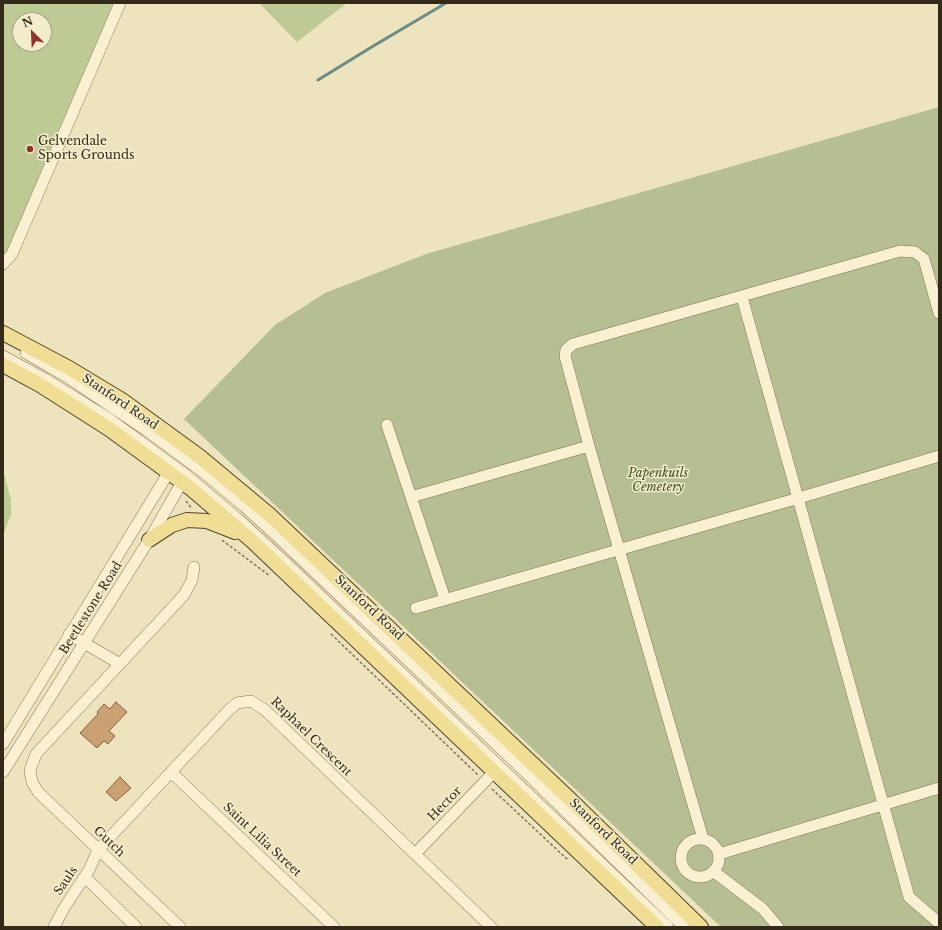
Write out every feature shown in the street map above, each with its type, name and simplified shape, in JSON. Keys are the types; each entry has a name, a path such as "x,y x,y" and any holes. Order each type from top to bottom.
{"main road":[{"name":"Stanford Road","path":"3,333 103,388 182,451 190,470 252,540 490,777 657,927"},
{"name":"Stanford Road","path":"3,365 93,418 171,468 190,470 288,532 572,801 701,927"},
{"path":"149,540 172,525 180,522 196,520 220,525 252,540"}],"street":[{"path":"3,264 12,254 120,3"},
{"path":"703,839 565,356 568,346 900,251 908,250 915,252 924,258 939,314"},
{"path":"742,297 909,897 939,923"},
{"path":"3,341 67,377 146,430 182,451"},
{"path":"3,356 94,409 171,468"},
{"path":"387,425 445,600"},
{"path":"411,497 590,446"},
{"name":"Beetlestone Road","path":"3,744 182,451"},
{"path":"416,608 799,498 939,456"},
{"path":"190,470 668,927"},
{"path":"190,470 202,472 280,538 556,801 684,927"},
{"name":"Beetlestone Road","path":"3,772 149,540 190,470"},
{"path":"69,634 120,664 184,595 192,580 194,567"},
{"name":"Gutch","path":"120,664 36,754 30,770 32,782 38,792 180,927"},
{"name":"Raphael Crescent","path":"98,850 229,710 238,703 251,701 265,710 491,927"},
{"name":"Saint Lilia Street","path":"171,772 334,927"},
{"name":"Hector","path":"414,854 490,777"},
{"path":"719,854 939,788"},
{"path":"703,839 713,844 719,854 719,860 713,871 703,876 697,876 687,871 684,866 682,855 687,845 692,841 703,839"},
{"name":"Sauls","path":"54,927 64,908 95,861 98,850"},
{"path":"713,871 763,910 778,927"},
{"path":"85,877 136,927"}],"path":[{"path":"219,538 270,576"},
{"path":"329,632 490,777 572,863"}],"green space":[{"name":"Gelvendale Sports Grounds","path":"3,3 120,3 12,254 3,256"},
{"path":"259,3 347,3 297,42"},
{"name":"Papenkuils Cemetery","path":"939,107 939,927 721,927 184,419 275,325 325,293 426,254"},
{"path":"3,469 11,500 11,515 3,535"}],"building":[{"path":"116,702 127,712 109,731 115,736 108,744 104,741 97,748 80,733 98,714 97,712 104,704 110,709"},
{"path":"120,777 131,788 116,801 106,792"}],"waterway":[{"path":"318,80 446,3"}],"place":[{"name":"Gelvendale Sports Grounds","path":"30,149"}]}
